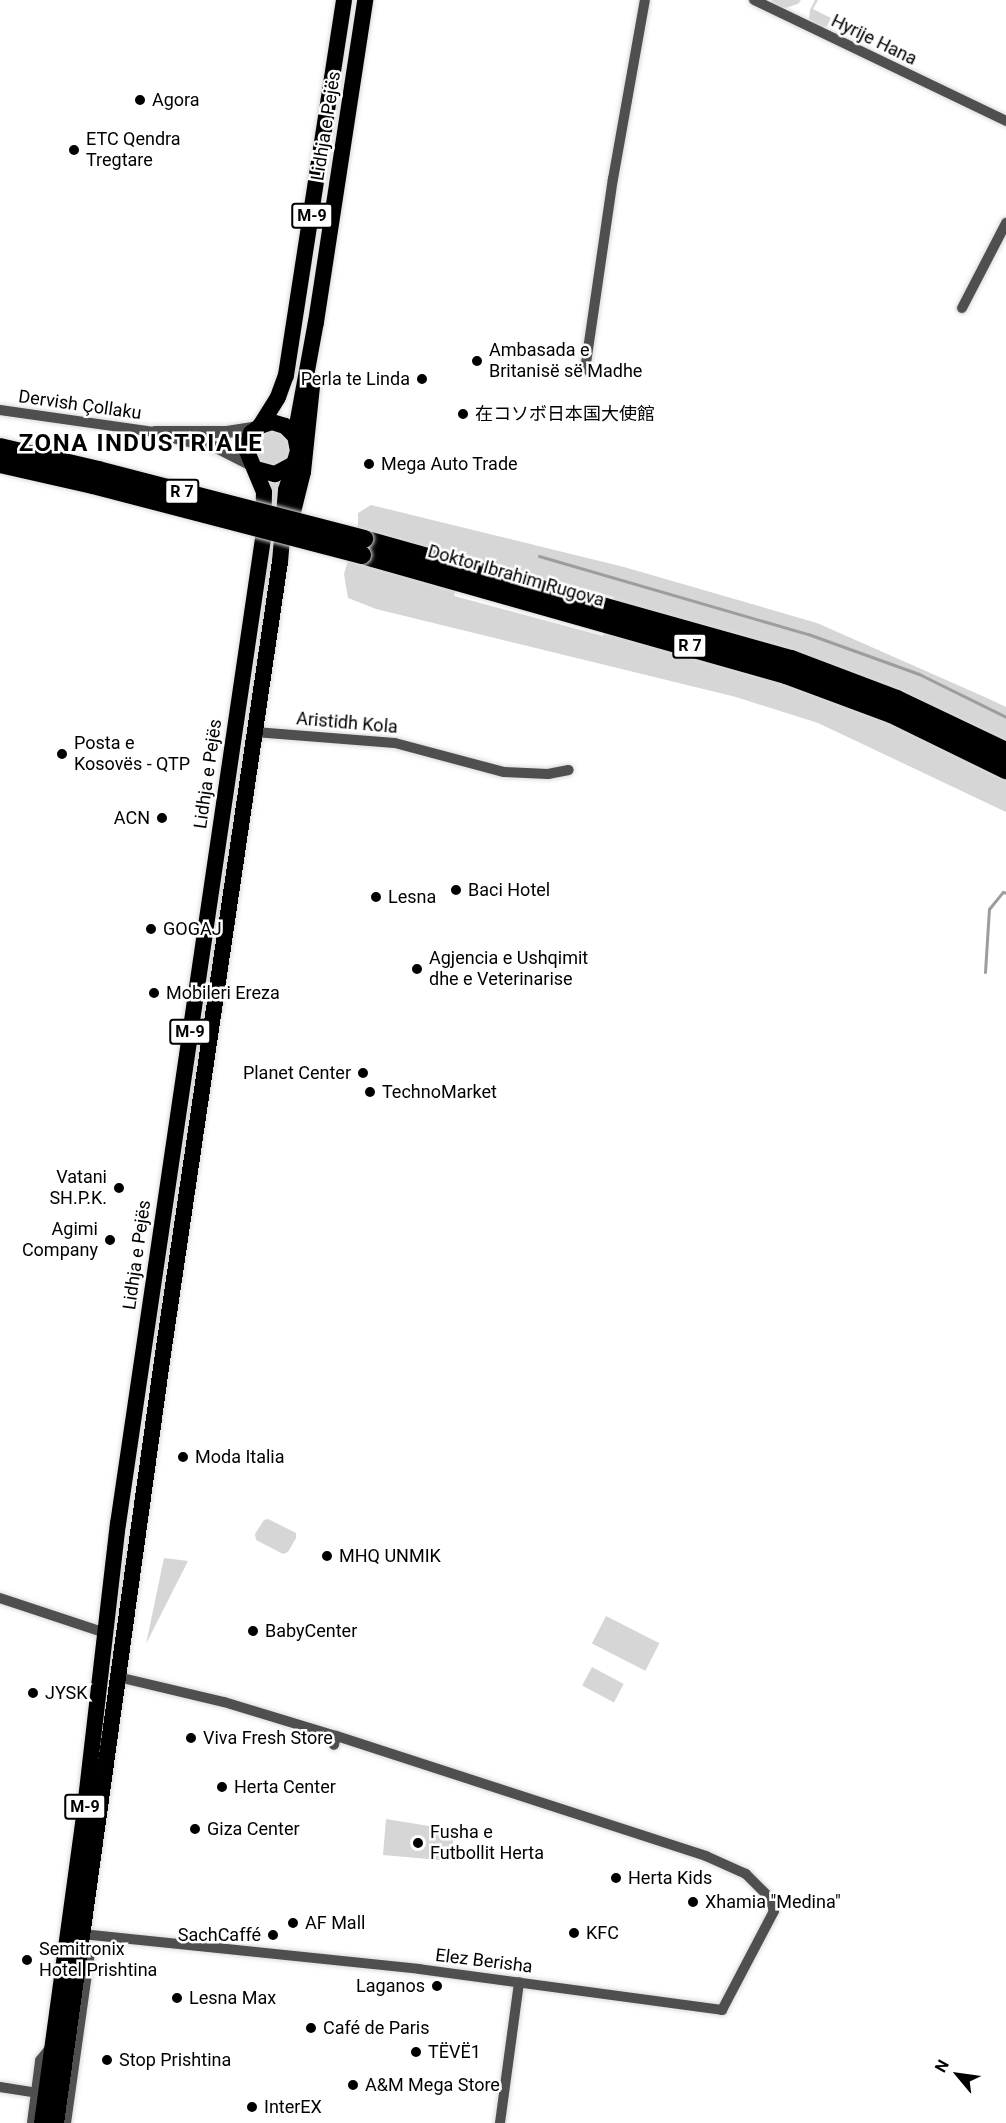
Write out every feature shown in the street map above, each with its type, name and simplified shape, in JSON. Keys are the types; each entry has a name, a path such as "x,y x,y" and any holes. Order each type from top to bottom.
{"highway":[{"name":"Lidhja e Pejës","path":"45,2089 73,1902 122,1494 263,540 264,492 246,449 251,433 259,426 282,387 293,339 344,0"},
{"name":"Lidhja e Pejës","path":"45,2089 82,1937 177,1255 280,562 284,507 292,465 298,451 295,436 316,322 365,0"},
{"path":"280,562 306,452 316,322"},
{"path":"259,426 279,423 295,436"},
{"name":"Doktor Ibrahim Rugova","path":"0,447 363,547 790,659 897,699 1006,751"},
{"name":"Doktor Ibrahim Rugova","path":"0,464 363,547 786,675 891,714 1006,770"},
{"path":"254,467 275,474 292,465"},
{"name":"M-9","path":"42,2123 45,2089"},
{"name":"M-9","path":"45,2089 56,2123"}],"street":[{"path":"585,370 613,179 645,0"},
{"name":"Hyrije Hana","path":"754,0 1006,121"},
{"path":"962,308 1006,223"},
{"name":"Dervish Çollaku","path":"0,410 155,432"},
{"path":"155,432 227,432 259,426"},
{"path":"155,432 218,448 254,467"},
{"name":"Aristidh Kola","path":"255,732 396,743 504,772 548,774 569,770"},
{"path":"0,1598 105,1633"},
{"name":"Elez Berisha","path":"82,1937 519,1982 722,2010 774,1911 769,1897 746,1874 706,1856 203,1697 118,1677"},
{"name":"Lidhja e Pejës","path":"65,2123 89,1953 82,1937"},
{"path":"500,2123 519,1982"},
{"path":"0,2087 45,2089 33,2123"}],"shaded area":[{"path":"772,0 801,0 798,4 782,9 771,2"},
{"path":"815,0 818,0 813,9 831,18 827,26 822,28 809,19"},
{"path":"272,430 285,435 290,448 285,461 272,466 259,461 254,448 259,435"},
{"path":"283,481 155,1364 153,1347 262,617 272,516 269,484"},
{"path":"371,505 624,567 817,623 987,698 1006,707 1006,812 818,723 736,697 376,609 348,598 344,574 358,525 358,513","holes":["465,559 614,597 603,636 454,596"]},
{"path":"268,1519 296,1533 296,1538 288,1552 283,1554 256,1540 255,1534 264,1520"},
{"path":"134,1531 86,1864 122,1573 128,1534"},
{"path":"164,1558 188,1561 146,1644"},
{"path":"606,1616 659,1643 645,1671 592,1644"},
{"path":"592,1667 624,1684 614,1702 582,1686"},
{"name":"Fusha e Futbollit Herta","path":"386,1819 454,1830 451,1861 383,1855"}],"waterway":[{"path":"539,556 808,634 919,674 1006,717"},
{"path":"985,972 989,909 1003,892 1006,893"}],"place":[{"name":"Agora","path":"140,100"},
{"name":"ETC Qendra Tregtare","path":"74,150"},
{"name":"Ambasada e Britanisë së Madhe","path":"477,361"},
{"name":"Perla te Linda","path":"422,379"},
{"name":"在コソボ日本国大使館","path":"463,414"},
{"name":"Mega Auto Trade","path":"369,464"},
{"name":"Posta e Kosovës - QTP","path":"62,754"},
{"name":"ACN","path":"162,818"},
{"name":"Baci Hotel","path":"456,890"},
{"name":"Lesna","path":"376,897"},
{"name":"GOGAJ","path":"151,929"},
{"name":"Agjencia e Ushqimit dhe e Veterinarise","path":"417,969"},
{"name":"Mobileri Ereza","path":"154,993"},
{"name":"Planet Center","path":"363,1073"},
{"name":"TechnoMarket","path":"370,1092"},
{"name":"Vatani SH.P.K.","path":"119,1188"},
{"name":"Agimi Company","path":"110,1240"},
{"name":"Moda Italia","path":"183,1457"},
{"name":"MHQ UNMIK","path":"327,1556"},
{"name":"BabyCenter","path":"253,1631"},
{"name":"JYSK","path":"33,1693"},
{"name":"Viva Fresh Store","path":"191,1738"},
{"name":"Herta Center","path":"222,1787"},
{"name":"Giza Center","path":"195,1829"},
{"name":"Fusha e Futbollit Herta","path":"418,1843"},
{"name":"Herta Kids","path":"616,1878"},
{"name":"Xhamia \"Medina\"","path":"693,1902"},
{"name":"AF Mall","path":"293,1923"},
{"name":"KFC","path":"574,1933"},
{"name":"SachCaffé","path":"273,1935"},
{"name":"Semitronix Hotel Prishtina","path":"27,1960"},
{"name":"Laganos","path":"437,1986"},
{"name":"Lesna Max","path":"177,1998"},
{"name":"Café de Paris","path":"311,2028"},
{"name":"TËVË1","path":"416,2052"},
{"name":"Stop Prishtina","path":"107,2060"},
{"name":"A&M Mega Store","path":"353,2085"},
{"name":"InterEX","path":"252,2107"}],"district":[{"name":"ZONA INDUSTRIALE","path":"141,444"}]}
